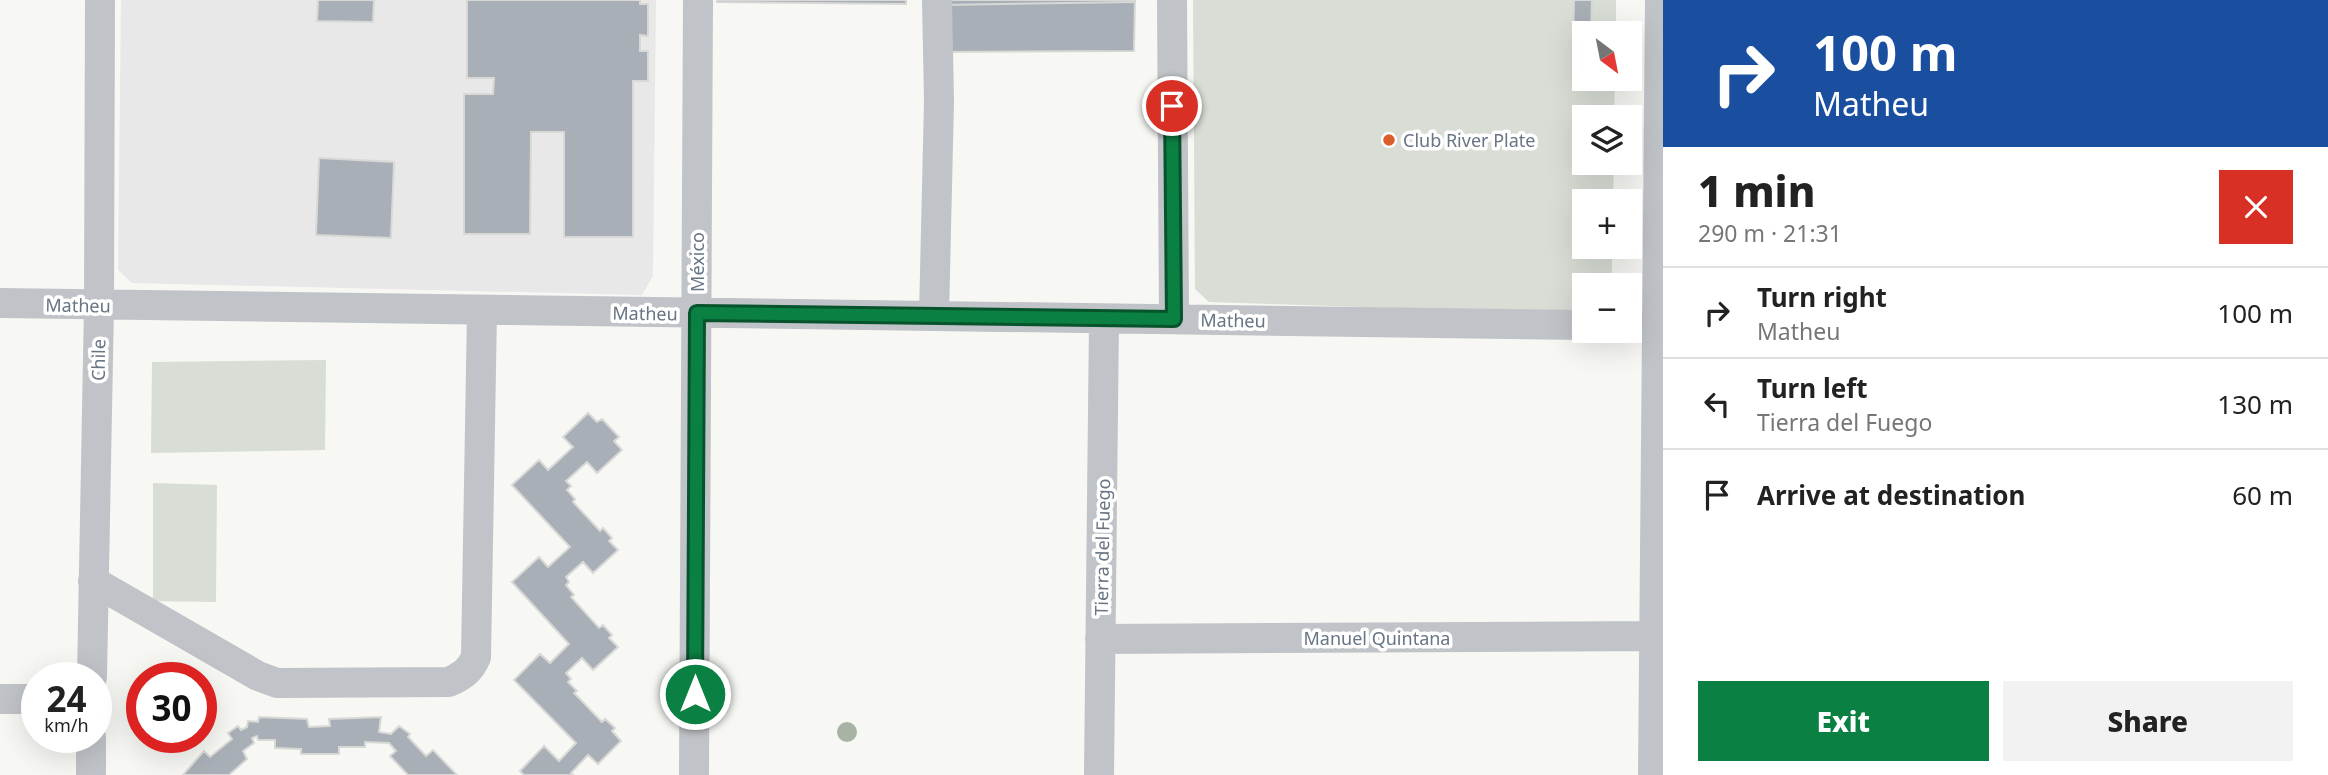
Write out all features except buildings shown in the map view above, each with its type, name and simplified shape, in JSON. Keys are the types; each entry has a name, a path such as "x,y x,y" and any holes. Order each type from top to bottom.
{"street":[{"name":"Chile","path":"92,662 99,305 100,0"},
{"name":"México","path":"694,775 698,0"},
{"path":"934,316 939,101 937,0"},
{"path":"1172,0 1174,319"},
{"path":"1656,760 1650,326 1660,0"},
{"name":"Matheu","path":"0,303 1572,325"},
{"path":"93,581 258,676 277,683 449,682 463,676 472,667 476,657 482,311"},
{"name":"Tierra del Fuego","path":"1099,775 1104,319"},
{"name":"Manuel Quintana","path":"1100,639 1654,636"},
{"path":"0,699 21,699"},
{"path":"91,753 91,775"}],"shaded area":[{"path":"121,0 656,0 653,276 642,295 132,283 118,270"},
{"name":"Club River Plate","path":"1193,0 1616,0 1616,21 1572,21 1572,91 1615,91 1614,105 1572,105 1572,175 1614,175 1613,189 1572,189 1572,259 1612,259 1612,273 1572,273 1572,314 1209,302 1195,289"},
{"path":"326,360 325,450 151,453 152,362"},
{"path":"153,483 217,485 216,602 153,601"}],"place":[{"name":"Club River Plate","path":"1389,140"}],"route":[{"path":"695,694 697,313 1174,319 1172,106"}]}
